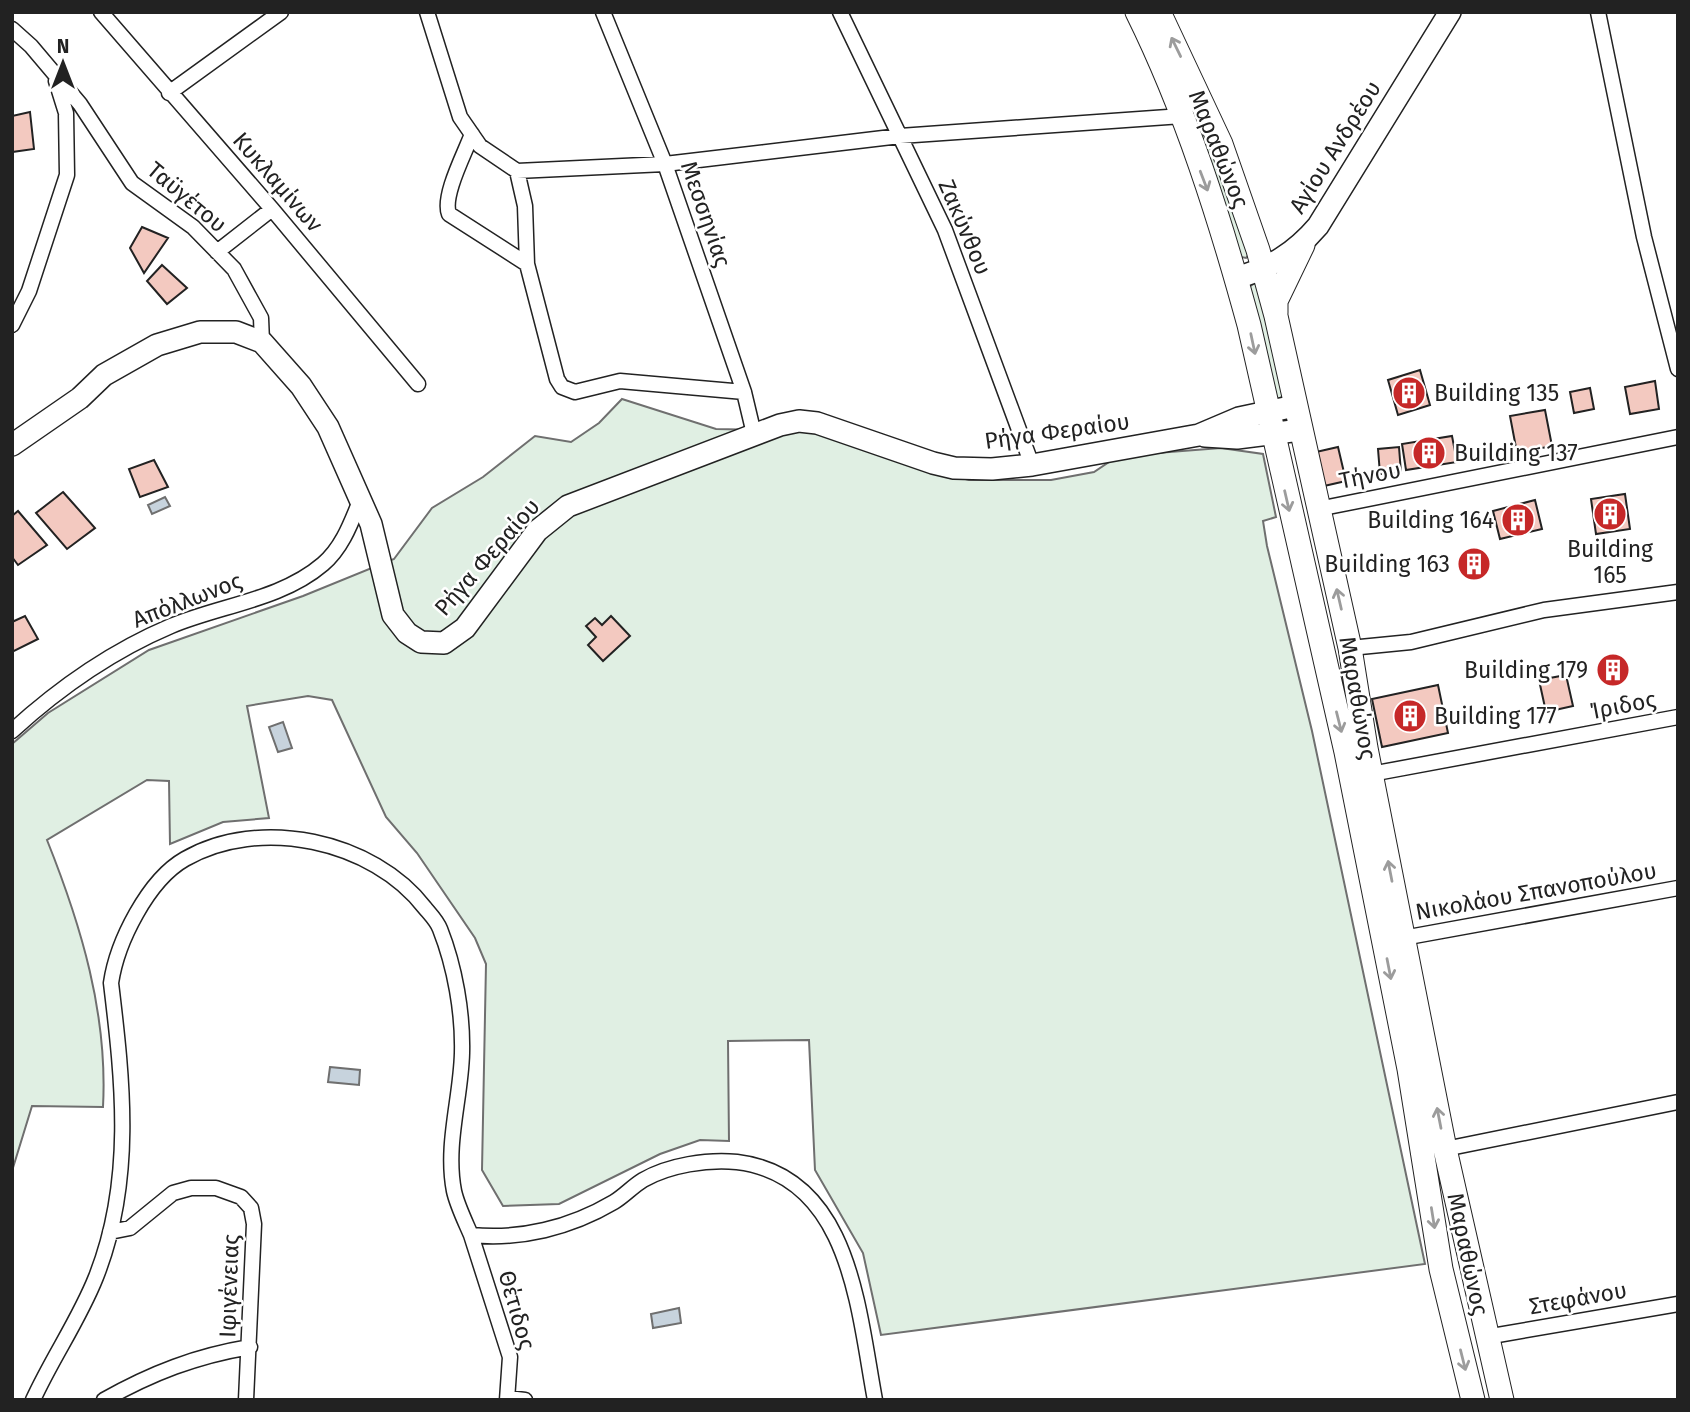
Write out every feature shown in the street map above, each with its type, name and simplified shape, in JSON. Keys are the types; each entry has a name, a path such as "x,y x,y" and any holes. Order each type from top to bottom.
{"main road":[{"name":"Μαραθώνος","path":"1137,12 1162,63 1182,116 1236,278 1346,752 1409,1069 1441,1269 1473,1400"},
{"name":"Μαραθώνος","path":"1159,12 1220,145 1264,270 1276,316 1350,648 1371,774 1445,1149 1502,1400"},
{"path":"1276,316 1276,302 1303,244"}],"street":[{"name":"Κυκλαμίνων","path":"101,12 272,209 418,384"},
{"path":"169,93 281,12"},
{"path":"427,12 460,117 480,146 517,171 664,164 900,136 1182,116"},
{"name":"Μεσσηνίας","path":"603,12 664,164 744,392 754,434"},
{"name":"Ζακύνθου","path":"839,12 945,230 1032,465"},
{"name":"Αγίου Ανδρέου","path":"1236,278 1264,270 1303,244 1318,226 1450,12"},
{"path":"1598,12 1644,237 1678,369"},
{"name":"Ταϋγέτου","path":"12,29 54,72 98,127 132,183 193,227 234,269 261,318 262,342"},
{"path":"12,325 29,291 67,175 66,113 54,72"},
{"path":"472,134 446,207 449,214 527,264"},
{"path":"517,171 525,206 527,264 557,379 562,387 575,392 620,381 744,392"},
{"path":"218,253 272,209"},
{"path":"12,445 80,398 104,374 157,345 200,332 236,332 262,342"},
{"name":"Ρήγα Φεραίου","path":"262,342 301,386 328,427 360,501 383,565 393,615 407,633 421,642 444,643 471,620 537,531 568,506 780,425 799,421 817,423 915,458 954,468 992,469 1032,465 1199,435"},
{"path":"1199,435 1238,418 1295,406"},
{"path":"1199,435 1237,438 1300,430"},
{"name":"Τήνου","path":"1318,509 1678,437"},
{"name":"Απόλλωνος","path":"12,731 47,698 110,656 172,626 283,589 323,564 348,532 360,501"},
{"path":"1350,648 1410,642 1544,610 1678,592"},
{"name":"Ίριδος","path":"1371,774 1678,717"},
{"name":"Θέτιδος","path":"33,1400 96,1277 110,1232 120,1182 124,1128 111,983 125,930 165,876 183,860 214,846 289,839 323,843 374,863 399,880 439,927 456,983 462,1053 454,1129 454,1190 507,1347 508,1399"},
{"name":"Νικολάου Σπανοπούλου","path":"1403,938 1678,888"},
{"path":"1445,1149 1678,1102"},
{"path":"471,1235 499,1238 535,1234 614,1202 643,1180 660,1172 685,1166 722,1161 753,1164 781,1173 805,1190 834,1233 854,1287 875,1400"},
{"name":"Ιφιγένειας","path":"110,1232 130,1228 173,1193 191,1188 216,1188 241,1197 251,1208 254,1224 246,1400"},
{"name":"Στεφάνου","path":"1486,1337 1678,1304"},
{"path":"104,1400 151,1374 179,1363 250,1347"},
{"path":"508,1399 525,1400"}],"green space":[{"path":"1197,107 1249,254 1246,258 1241,257 1189,110"},
{"path":"1255,283 1258,286 1283,396 1276,401 1249,287"},
{"path":"622,399 716,429 819,431 903,462 969,480 1051,480 1094,472 1118,456 1221,448 1263,454 1276,517 1263,521 1267,546 1312,731 1425,1264 881,1335 863,1253 815,1170 809,1040 728,1041 729,1141 700,1140 660,1154 559,1204 503,1206 482,1170 486,964 475,938 417,853 386,817 332,700 308,696 247,706 269,818 223,822 170,844 169,781 147,780 47,840 71,904 90,970 101,1038 103,1107 32,1106 12,1171 12,744 48,713 149,650 303,596 394,559 432,508 483,477 535,436 571,442 599,423"}],"shaded area":[{"path":"165,497 170,506 152,514 148,505"},
{"path":"283,722 292,748 278,752 269,727"},
{"path":"330,1067 360,1070 359,1085 328,1082"},
{"path":"679,1308 681,1323 653,1328 651,1314"}],"building":[{"path":"30,112 34,149 12,152 12,116"},
{"path":"142,227 168,238 144,273 130,248"},
{"path":"162,265 187,288 167,304 147,281"},
{"name":"Building 135","path":"1420,370 1430,405 1398,415 1388,380"},
{"path":"1655,381 1659,409 1630,414 1625,387"},
{"path":"1590,388 1594,409 1574,413 1570,392"},
{"path":"1545,410 1552,446 1517,453 1510,416"},
{"name":"Building 137","path":"1452,436 1457,462 1406,470 1402,444"},
{"path":"1338,447 1346,481 1324,486 1316,452"},
{"path":"1399,447 1401,473 1380,474 1378,449"},
{"path":"154,460 168,487 140,497 129,469"},
{"path":"63,492 95,528 67,549 36,513"},
{"name":"Building 165","path":"1625,494 1630,529 1596,534 1591,499"},
{"name":"Building 164","path":"1535,500 1542,529 1500,539 1493,511"},
{"path":"18,511 47,545 18,565 12,557 12,516"},
{"name":"Building 163","path":"1483,553 1486,572 1464,575 1462,556"},
{"path":"25,616 38,639 12,652 12,622"},
{"path":"611,616 630,636 603,661 588,645 596,637 586,626 595,618 602,625"},
{"name":"Building 179","path":"1620,661 1622,677 1606,679 1604,663"},
{"path":"1566,675 1573,706 1546,712 1539,680"},
{"name":"Building 177","path":"1438,685 1448,733 1382,747 1372,699"}],"place":[{"name":"Building 135","path":"1409,393"},
{"name":"Building 137","path":"1429,453"},
{"name":"Building 165","path":"1610,514"},
{"name":"Building 164","path":"1518,520"},
{"name":"Building 163","path":"1474,564"},
{"name":"Building 179","path":"1613,670"},
{"name":"Building 177","path":"1410,716"}]}
